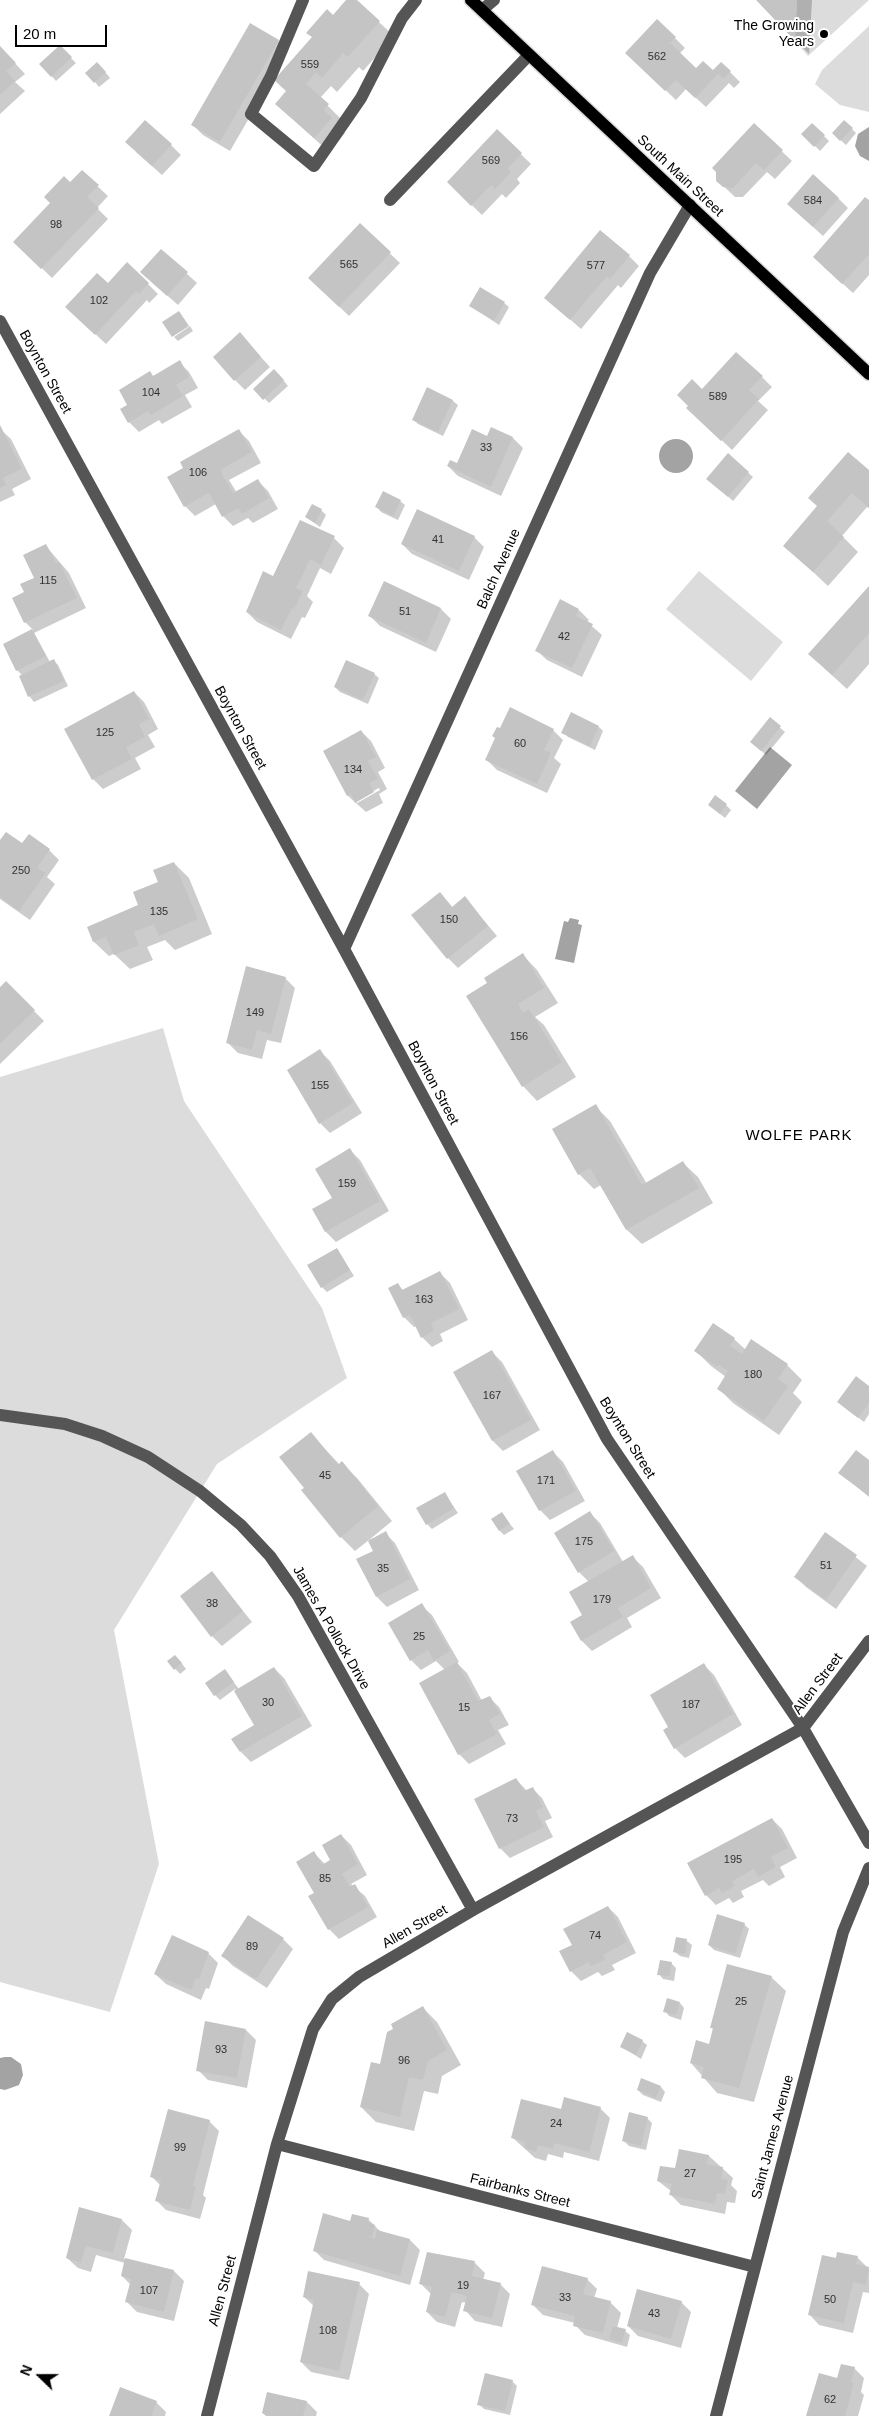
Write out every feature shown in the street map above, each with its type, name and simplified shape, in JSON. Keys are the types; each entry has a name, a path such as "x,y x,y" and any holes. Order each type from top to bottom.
{"main road":[{"name":"South Main Street","path":"472,0 869,374"}],"street":[{"path":"303,0 271,76 251,114 314,166 360,98 402,18 416,0"},
{"path":"482,10 494,0"},
{"path":"390,200 529,55"},
{"name":"Balch Avenue","path":"344,949 650,272 690,205"},
{"name":"Boynton Street","path":"0,321 344,949 606,1439 803,1728 869,1843"},
{"name":"James A Pollock Drive","path":"0,1415 65,1424 102,1436 133,1450 148,1457 200,1491 241,1525 270,1556 298,1596 473,1910"},
{"name":"Allen Street","path":"207,2416 277,2144 313,2029 332,1999 359,1977 473,1910 803,1728 869,1641"},
{"name":"Saint James Avenue","path":"716,2416 842,1932 869,1868"},
{"name":"Fairbanks Street","path":"277,2144 755,2267"}],"shaded area":[{"path":"797,0 869,0 808,56 795,41"},
{"path":"869,26 869,112 840,105 815,84 822,70"},
{"path":"869,127 869,161 860,156 855,146 858,134"},
{"path":"676,439 688,444 693,456 688,468 676,473 664,468 659,456 664,444"},
{"path":"699,571 783,642 751,681 666,609"},
{"path":"770,747 792,765 757,809 735,791"},
{"path":"570,918 579,920 578,924 582,925 574,963 555,959 564,921 568,922"},
{"path":"163,1028 184,1101 322,1308 347,1378 217,1464 114,1630 159,1864 110,2012 0,1982 0,1077"},
{"path":"11,2057 21,2064 23,2075 19,2085 5,2090 0,2089 0,2058"}],"building":[{"path":"346,0 357,0 380,21 348,57 343,53 322,78 316,72 306,84 329,104 324,110 332,118 314,138 275,104 286,91 274,80 312,37 306,33 327,9 333,15"},
{"path":"756,0 797,0 795,41"},
{"path":"657,19 676,37 670,43 696,68 703,61 713,70 721,62 731,71 723,79 718,74 695,98 676,80 665,91 625,53"},
{"path":"250,23 279,40 220,142 191,125"},
{"path":"60,45 72,57 51,77 39,64"},
{"path":"0,46 16,63 6,71 15,81 0,95"},
{"path":"97,62 106,72 94,83 85,73"},
{"path":"145,120 172,144 152,166 125,142"},
{"path":"844,120 853,128 840,141 832,133"},
{"path":"754,123 783,150 764,170 756,163 733,188 723,187 716,181 716,172 712,168"},
{"path":"812,123 825,135 814,147 801,134"},
{"path":"497,129 522,153 508,168 511,172 495,189 491,185 471,206 447,182"},
{"path":"82,170 99,185 87,197 99,208 41,269 13,242 50,203 44,197 64,176 70,182"},
{"path":"813,174 839,198 813,227 787,204"},
{"path":"865,197 869,200 869,254 842,284 813,257"},
{"path":"360,223 391,252 339,307 308,278"},
{"path":"600,230 630,255 610,279 607,276 570,320 544,298"},
{"path":"161,249 188,272 167,296 140,272"},
{"path":"127,262 149,283 139,294 136,291 95,335 65,307 97,273 108,283"},
{"path":"480,287 505,302 494,321 469,306"},
{"path":"179,311 189,326 172,337 162,322"},
{"path":"240,332 261,357 234,381 213,357"},
{"path":"736,352 763,376 749,390 759,399 721,441 686,408 688,406 677,395 692,379 702,389"},
{"path":"180,360 189,377 176,385 183,396 151,415 148,411 128,423 120,409 127,405 119,390 150,371 153,376"},
{"path":"274,369 284,380 263,400 253,389"},
{"path":"427,387 453,400 438,432 412,420"},
{"path":"0,425 22,469 3,478 6,485 0,488"},
{"path":"491,427 513,437 491,487 447,466 450,460 457,463 472,429 487,436"},
{"path":"239,429 252,452 220,470 233,493 258,479 269,498 242,514 238,508 222,517 209,493 184,507 167,477 183,468 180,462"},
{"path":"848,452 869,470 869,508 852,493 827,521 844,537 813,572 783,546 817,506 808,498"},
{"path":"728,453 749,472 728,497 706,479"},
{"path":"383,491 401,500 393,516 375,507"},
{"path":"312,504 322,509 315,523 305,517"},
{"path":"417,509 475,536 459,571 401,544"},
{"path":"300,520 335,536 321,565 310,559 296,588 303,591 281,630 246,612 263,571 273,576"},
{"path":"46,544 56,563 59,562 77,598 24,623 12,598 24,592 20,584 34,578 23,555"},
{"path":"384,581 441,608 426,643 368,616"},
{"path":"869,586 869,633 832,675 808,654"},
{"path":"560,599 579,609 576,616 593,624 572,668 535,651"},
{"path":"32,629 46,656 16,671 3,644"},
{"path":"54,659 64,681 28,697 19,676"},
{"path":"346,660 375,673 363,700 334,687"},
{"path":"134,691 149,719 139,724 145,737 126,747 132,759 92,780 64,729"},
{"path":"510,707 554,729 544,750 551,753 537,784 485,760 495,738 492,736 497,727 500,728"},
{"path":"571,712 599,726 590,746 561,733"},
{"path":"770,717 781,726 761,751 750,742"},
{"path":"361,730 376,757 368,761 378,779 369,783 374,792 355,803 351,794 347,796 323,751"},
{"path":"715,795 727,804 720,814 708,805"},
{"path":"6,832 22,843 29,834 50,849 37,868 46,873 19,911 0,897 0,840"},
{"path":"174,862 198,919 159,936 154,924 134,932 139,945 114,955 106,937 93,942 87,927 138,905 133,892 158,882 153,870"},
{"path":"440,892 452,907 465,896 488,926 447,959 411,915"},
{"path":"523,953 544,988 518,1004 523,1013 529,1009 562,1062 522,1087 466,996 487,983 484,978"},
{"path":"246,966 286,977 271,1034 257,1030 252,1050 226,1043"},
{"path":"6,981 35,1010 0,1044 0,987"},
{"path":"320,1049 353,1103 319,1124 287,1070"},
{"path":"596,1104 642,1185 683,1161 699,1188 626,1230 590,1168 578,1175 552,1129"},
{"path":"350,1148 380,1201 325,1232 312,1209 332,1198 315,1169"},
{"path":"337,1248 350,1270 321,1288 307,1265"},
{"path":"440,1271 459,1309 431,1323 434,1331 421,1338 410,1315 403,1318 388,1288 398,1283 402,1290"},
{"path":"713,1323 735,1338 730,1346 742,1354 751,1339 788,1364 778,1379 788,1386 764,1421 717,1389 728,1371 719,1365 717,1367 694,1351"},
{"path":"492,1350 531,1420 492,1441 453,1372"},
{"path":"856,1376 869,1386 869,1403 858,1418 837,1402"},
{"path":"311,1432 338,1465 342,1461 378,1506 340,1538 301,1490 304,1488 279,1457"},
{"path":"553,1450 576,1491 539,1511 516,1471"},
{"path":"856,1450 869,1460 869,1496 838,1473"},
{"path":"445,1492 454,1508 426,1525 416,1508"},
{"path":"590,1511 614,1551 578,1573 554,1533"},
{"path":"502,1512 510,1524 499,1531 491,1519"},
{"path":"386,1531 410,1579 376,1597 356,1559 373,1551 368,1541"},
{"path":"825,1532 857,1555 826,1600 794,1577"},
{"path":"633,1555 651,1588 618,1608 623,1617 581,1641 570,1622 582,1615 569,1592"},
{"path":"212,1571 243,1611 211,1637 180,1596"},
{"path":"422,1603 450,1651 434,1661 428,1650 410,1661 388,1623"},
{"path":"175,1655 182,1663 174,1670 167,1661"},
{"path":"457,1662 478,1701 490,1696 500,1714 489,1720 497,1734 458,1755 419,1683"},
{"path":"704,1663 733,1714 674,1749 663,1730 668,1727 650,1695"},
{"path":"274,1667 302,1716 240,1752 231,1739 254,1725 234,1691"},
{"path":"225,1669 234,1682 214,1696 205,1683"},
{"path":"516,1778 524,1791 533,1787 543,1807 536,1811 544,1827 499,1849 474,1799"},
{"path":"772,1818 788,1848 771,1857 776,1867 758,1877 754,1869 732,1881 735,1886 722,1893 719,1888 705,1896 687,1863"},
{"path":"341,1834 358,1864 342,1874 350,1887 355,1884 368,1907 328,1930 308,1896 314,1893 296,1862 314,1851 322,1865 330,1860 322,1845"},
{"path":"608,1906 627,1942 603,1955 606,1959 591,1966 589,1962 570,1972 559,1951 572,1945 563,1929"},
{"path":"717,1914 745,1923 735,1954 708,1945"},
{"path":"248,1915 284,1938 256,1979 221,1956"},
{"path":"172,1935 209,1952 199,1979 196,1978 191,1990 154,1974"},
{"path":"676,1937 687,1939 685,1954 673,1952"},
{"path":"660,1960 672,1962 669,1976 657,1975"},
{"path":"727,1964 772,1976 739,2088 701,2078 704,2067 690,2063 696,2040 709,2044 713,2028 710,2028"},
{"path":"667,1998 680,2002 676,2015 663,2012"},
{"path":"423,2006 447,2050 428,2061 423,2080 409,2077 400,2117 360,2107 371,2062 380,2064 387,2032 393,2029 391,2024"},
{"path":"205,2021 246,2029 237,2078 196,2071"},
{"path":"627,2032 643,2040 636,2055 620,2047"},
{"path":"641,2078 661,2086 656,2098 637,2090"},
{"path":"564,2097 601,2107 589,2152 554,2143 553,2149 538,2145 536,2152 524,2148 525,2142 511,2138 521,2099 561,2109"},
{"path":"168,2109 210,2120 193,2186 196,2186 190,2210 155,2201 161,2180 150,2177"},
{"path":"629,2112 648,2117 641,2146 622,2141"},
{"path":"679,2149 709,2155 707,2164 723,2167 721,2179 728,2180 725,2194 717,2193 715,2204 669,2195 672,2184 657,2181 660,2166 675,2168"},
{"path":"79,2207 122,2219 113,2253 86,2246 81,2263 66,2258"},
{"path":"323,2213 350,2221 352,2214 369,2218 368,2222 375,2225 372,2237 365,2236 375,2239 377,2230 410,2239 400,2276 313,2251"},
{"path":"427,2252 475,2261 472,2276 501,2283 492,2318 463,2311 467,2296 452,2292 445,2317 426,2312 432,2287 419,2284"},
{"path":"837,2252 858,2256 856,2264 869,2267 866,2285 853,2282 844,2323 808,2315 822,2255 836,2258"},
{"path":"125,2258 174,2270 164,2312 125,2302 131,2279 121,2276"},
{"path":"542,2266 588,2278 583,2294 611,2301 603,2333 573,2326 575,2316 531,2305"},
{"path":"308,2271 360,2282 339,2371 300,2362 314,2300 303,2297"},
{"path":"637,2289 682,2301 671,2339 627,2326"},
{"path":"613,2326 626,2329 622,2343 609,2339"},
{"path":"841,2364 855,2367 851,2383 854,2383 845,2416 806,2416 819,2373 837,2378"},
{"path":"485,2373 513,2380 505,2411 477,2405"},
{"path":"120,2387 157,2401 151,2416 109,2416"},
{"path":"267,2392 307,2401 303,2416 267,2416 262,2413"}],"place":[{"name":"The Growing Years","path":"824,34"}],"district":[{"name":"WOLFE PARK","path":"799,1136"}]}
